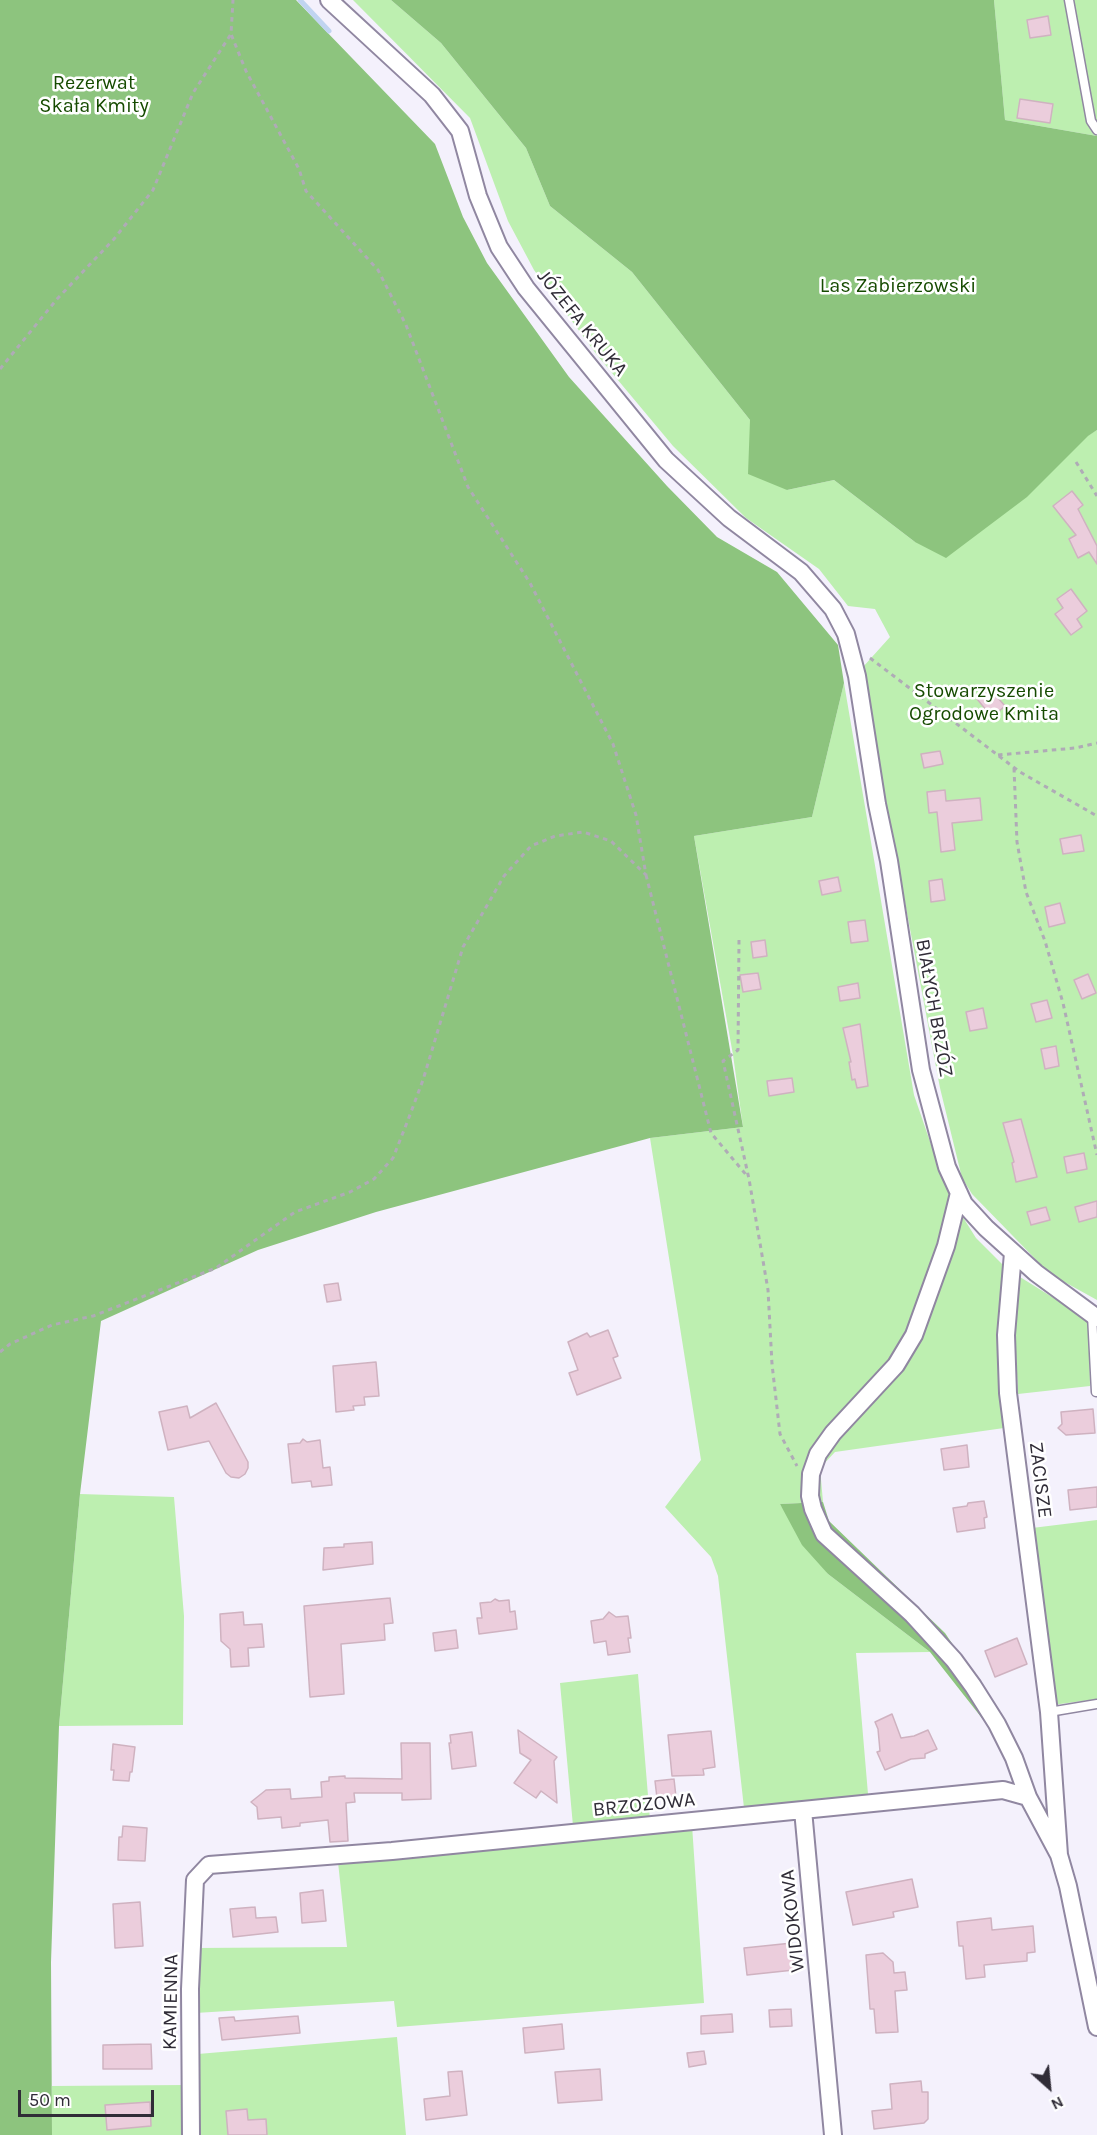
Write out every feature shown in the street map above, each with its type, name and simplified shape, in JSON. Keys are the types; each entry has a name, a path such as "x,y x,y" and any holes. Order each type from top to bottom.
{"street":[{"name":"JÓZEFA KRUKA","path":"329,0 432,95 460,131 478,196 499,247 526,288 666,460 729,519 801,572 833,609 849,642"},
{"name":"BIAŁYCH BRZÓZ","path":"849,642 889,861 921,1070 947,1167 964,1204 1013,1253 1094,1317"},
{"path":"959,1193 946,1246 914,1335 896,1365 825,1443 813,1464 809,1485 813,1509 824,1534 931,1633 973,1686 1001,1732 1014,1758 1028,1797 1059,1855"},
{"name":"ZACISZE","path":"1013,1253 1006,1335 1008,1392 1049,1712 1059,1855 1068,1886 1097,2027"},
{"name":"BRZOZOWA","path":"200,1872 209,1865 392,1851 1003,1790 1028,1797"},
{"name":"WIDOKOWA","path":"803,1810 821,2028 833,2135"},
{"name":"KAMIENNA","path":"191,2135 190,1989 195,1880 200,1872"}],"lane":[{"path":"1069,0 1091,121 1097,130"},
{"path":"1094,1317 1096,1392"},
{"path":"1049,1712 1097,1704"}],"path":[{"path":"233,0 231,34 246,71 287,145 306,191 378,270 406,325 468,487 504,539 530,583 612,744 636,815 645,875 711,1133 749,1179"},
{"path":"0,369 57,299 114,239 153,190 193,93 231,34"},
{"path":"1076,462 1097,496"},
{"path":"870,659 1014,768 1097,816"},
{"path":"996,755 1075,748 1097,743"},
{"path":"1014,768 1017,842 1026,892 1045,941 1063,1003 1097,1155"},
{"path":"0,1352 10,1344 51,1325 93,1316 216,1268 295,1212 350,1192 374,1179 393,1158 397,1149 423,1080 463,946 504,876 531,846 555,836 583,832 611,841 645,875"},
{"path":"739,940 738,1050 723,1061 749,1179 768,1290 771,1364 780,1434 809,1485"}],"green space":[{"name":"Rezerwat Skała Kmity","path":"0,0 296,0 435,144 463,217 487,263 569,377 667,486 717,537 777,572 838,645 844,683 812,817 694,836 743,1127 650,1138 376,1212 258,1250 101,1321 80,1494 59,1726 51,1962 52,2135 0,2135"},
{"name":"Stowarzyszenie Ogrodowe Kmita","path":"353,0 391,0 441,43 526,148 550,206 632,272 750,420 787,490 834,480 915,542 1097,430 1097,1300 1050,1274 972,1194 962,1178 940,1088 863,667 890,637 875,609 848,606 819,569 746,518 673,446 597,355 534,270 508,221 470,118"},
{"name":"Las Zabierzowski","path":"391,0 994,0 1005,120 1097,136 1097,430 1088,436 1027,497 946,558 915,542 834,480 787,490 748,474 750,420 632,272 550,206 526,148 441,43"},
{"path":"994,0 1097,0 1097,136 1005,120"},
{"path":"844,683 914,1095 954,1203 976,1238 1008,1270 1001,1347 1004,1428 835,1452 820,1468 823,1502 780,1504 828,1574 930,1652 856,1653 868,1794 744,1808 718,1576 711,1557 665,1507 701,1460 650,1138 743,1127 733,1055 694,836 812,817"},
{"path":"1020,1277 1089,1320 1090,1386 1018,1394 1013,1293"},
{"path":"80,1494 174,1497 184,1616 183,1725 59,1726"},
{"path":"823,1502 829,1521 945,1633 1007,1725 992,1731 930,1652 828,1574 802,1545 780,1504"},
{"path":"1097,1520 1097,1699 1053,1705 1037,1600 1044,1599 1032,1528"},
{"path":"638,1674 650,1820 573,1826 560,1683"},
{"path":"692,1825 704,2003 397,2027 394,2001 195,2013 197,1948 347,1947 338,1862"},
{"path":"397,2037 406,2135 198,2135 198,2054"},
{"path":"184,2085 185,2135 52,2135 52,2086"}],"building":[{"path":"1048,16 1051,35 1030,38 1027,20"},
{"path":"1020,99 1053,104 1050,123 1017,118"},
{"path":"1072,491 1083,505 1078,509 1097,546 1097,564 1089,552 1078,558 1069,539 1076,535 1053,506"},
{"path":"1071,589 1087,611 1077,619 1082,627 1071,635 1055,614 1063,608 1057,599"},
{"path":"989,688 1005,706 992,717 977,699"},
{"path":"940,751 943,764 924,768 921,754"},
{"path":"945,790 946,801 980,798 982,820 952,823 955,850 941,852 937,812 929,813 927,792"},
{"path":"1081,835 1084,851 1063,854 1060,839"},
{"path":"838,877 841,891 822,895 819,881"},
{"path":"942,879 945,900 931,902 929,881"},
{"path":"1060,903 1065,923 1049,927 1045,907"},
{"path":"865,920 868,941 851,943 848,922"},
{"path":"765,940 767,956 753,958 751,942"},
{"path":"758,973 761,989 743,992 740,975"},
{"path":"1088,974 1096,993 1082,999 1074,980"},
{"path":"858,983 860,998 840,1001 838,987"},
{"path":"1047,1000 1052,1018 1036,1022 1031,1004"},
{"path":"983,1008 987,1028 970,1031 966,1012"},
{"path":"860,1024 868,1086 857,1088 855,1079 852,1080 849,1062 851,1062 843,1028"},
{"path":"1056,1046 1059,1066 1045,1069 1041,1049"},
{"path":"792,1078 794,1092 769,1096 767,1081"},
{"path":"1021,1119 1037,1177 1016,1182 1012,1163 1014,1162 1003,1123"},
{"path":"1084,1153 1087,1169 1067,1173 1064,1157"},
{"path":"1097,1201 1097,1217 1079,1222 1075,1207"},
{"path":"1046,1207 1050,1220 1031,1225 1027,1212"},
{"path":"338,1283 341,1300 327,1302 324,1285"},
{"path":"608,1330 618,1356 613,1358 621,1378 577,1395 569,1373 578,1370 568,1342 587,1333 590,1337"},
{"path":"376,1362 379,1396 364,1397 365,1405 353,1406 354,1410 336,1412 333,1366"},
{"path":"216,1403 248,1462 245,1474 239,1478 231,1477 226,1473 209,1441 168,1450 159,1412 187,1406 190,1418"},
{"path":"1093,1409 1095,1433 1066,1435 1058,1428 1062,1424 1061,1412"},
{"path":"303,1439 307,1442 320,1440 323,1468 330,1467 332,1485 312,1487 311,1481 292,1483 288,1444 300,1443"},
{"path":"967,1445 969,1467 944,1470 941,1449"},
{"path":"1097,1487 1097,1507 1070,1510 1068,1490"},
{"path":"984,1501 987,1517 984,1518 985,1528 957,1532 953,1508"},
{"path":"372,1542 373,1564 323,1570 324,1548"},
{"path":"390,1598 393,1623 384,1624 385,1640 341,1644 344,1694 310,1697 304,1606"},
{"path":"495,1599 509,1600 510,1612 515,1611 517,1629 479,1634 477,1618 482,1618 480,1603 491,1602"},
{"path":"243,1612 244,1625 262,1624 264,1647 248,1648 249,1666 231,1667 230,1649 221,1641 220,1614"},
{"path":"609,1612 616,1617 628,1616 630,1652 608,1655 606,1641 594,1643 591,1621 603,1619"},
{"path":"456,1630 458,1648 435,1651 433,1633"},
{"path":"1017,1638 1027,1664 995,1677 985,1651"},
{"path":"892,1714 901,1738 928,1730 937,1749 925,1754 925,1758 911,1759 885,1770 877,1752 880,1751 875,1722"},
{"path":"518,1730 557,1757 554,1761 557,1803 541,1791 536,1798 514,1783 531,1760 520,1753"},
{"path":"711,1731 715,1767 703,1769 704,1775 672,1776 668,1735"},
{"path":"472,1732 476,1766 452,1769 450,1735"},
{"path":"401,1743 430,1743 431,1799 402,1800 402,1793 354,1793 355,1802 346,1803 348,1841 330,1842 328,1820 300,1823 300,1826 282,1828 281,1817 258,1819 257,1807 251,1802 266,1790 290,1789 291,1799 322,1797 321,1782 329,1781 329,1777 402,1779"},
{"path":"113,1744 135,1747 129,1781 113,1780 114,1770 111,1770"},
{"path":"674,1779 676,1797 657,1798 655,1781"},
{"path":"123,1826 147,1828 145,1861 118,1860 119,1837 122,1837"},
{"path":"912,1879 918,1907 893,1912 894,1917 853,1925 846,1892"},
{"path":"323,1890 326,1921 302,1923 300,1893"},
{"path":"140,1902 143,1946 115,1948 113,1904"},
{"path":"255,1907 256,1918 276,1917 278,1932 233,1937 230,1909"},
{"path":"991,1918 992,1930 1033,1926 1035,1952 1027,1953 1027,1961 984,1965 985,1977 966,1979 963,1946 959,1946 957,1922"},
{"path":"792,1943 794,1970 747,1975 744,1948"},
{"path":"883,1953 893,1962 894,1973 905,1972 907,1990 895,1991 898,2032 876,2033 874,2009 870,2009 866,1955"},
{"path":"791,2009 792,2026 770,2027 769,2010"},
{"path":"732,2014 733,2032 701,2034 701,2016"},
{"path":"298,2016 300,2033 222,2040 219,2018 234,2017 235,2021"},
{"path":"562,2024 564,2049 525,2053 523,2028"},
{"path":"151,2044 152,2069 103,2069 103,2045"},
{"path":"704,2051 706,2064 689,2067 687,2053"},
{"path":"600,2069 602,2100 558,2103 555,2072"},
{"path":"462,2071 467,2115 426,2120 424,2099 450,2096 448,2072"},
{"path":"921,2081 922,2092 928,2092 928,2119 924,2123 874,2129 872,2111 892,2109 890,2084"},
{"path":"150,2102 151,2126 107,2130 105,2105"},
{"path":"247,2109 248,2120 266,2119 267,2135 228,2135 226,2111"}],"waterway":[{"path":"300,0 329,31"}]}
